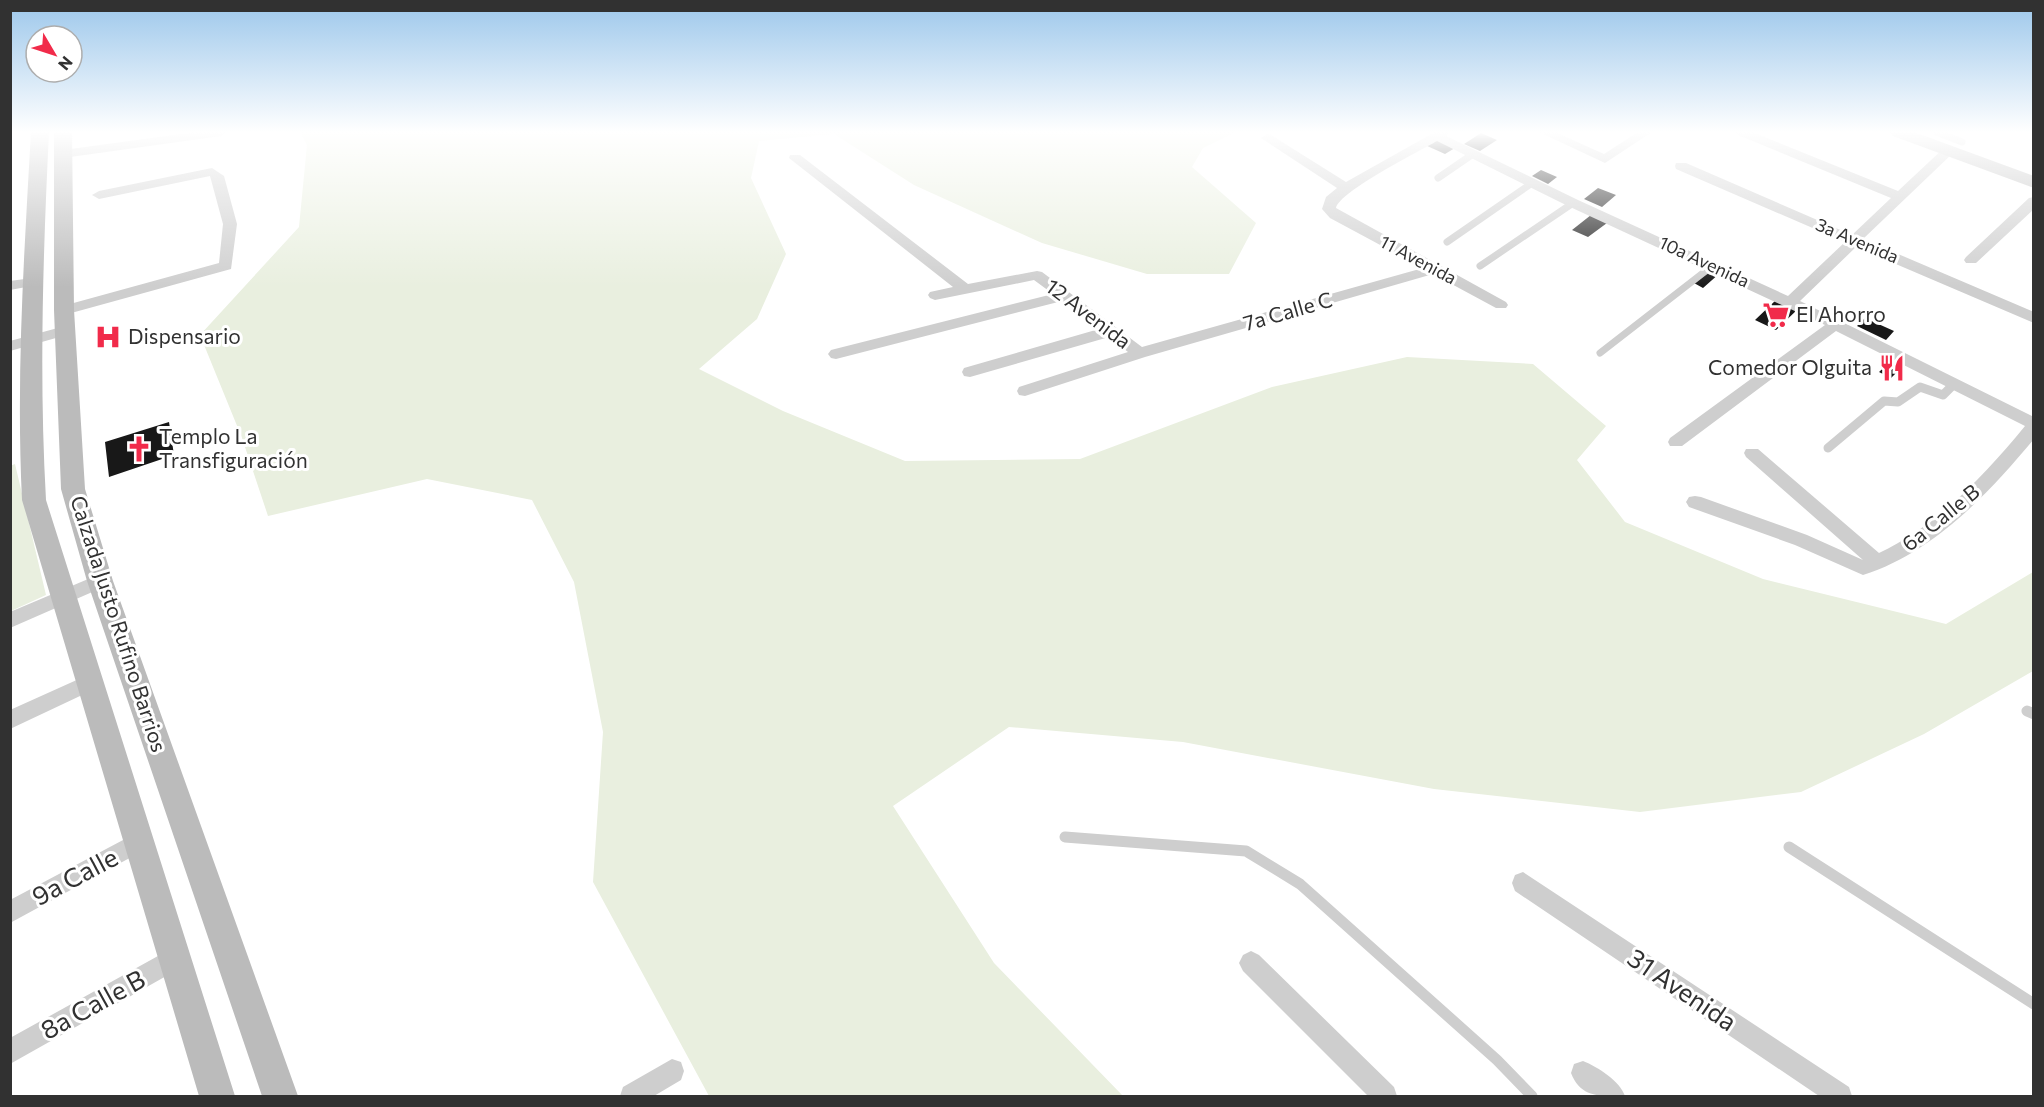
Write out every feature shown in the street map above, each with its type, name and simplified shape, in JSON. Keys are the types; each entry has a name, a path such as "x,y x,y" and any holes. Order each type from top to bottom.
{"street":[{"name":"Calzada Justo Rufino Barrios","path":"34,184 21,284 21,343 34,500 217,1096"},
{"name":"Calzada Justo Rufino Barrios","path":"63,184 65,320 73,489 100,581 280,1096"},
{"path":"99,195 155,184"},
{"path":"21,343 65,320 226,266 230,224 220,184"},
{"path":"828,184 964,288"},
{"path":"1339,184 1346,188 1354,184"},
{"name":"10a Avenida","path":"1533,184 1790,302 2034,426"},
{"name":"3a Avenida","path":"1723,184 2034,318"},
{"path":"1870,184 1900,196"},
{"path":"1790,302 1914,184"},
{"name":"11 Avenida","path":"1346,188 1331,200 1329,209 1335,215 1501,305"},
{"path":"1971,260 2034,201"},
{"name":"7a Calle C","path":"1025,391 1140,353 1436,269"},
{"name":"12 Avenida","path":"964,288 1037,275 1140,353"},
{"path":"935,294 964,288"},
{"path":"836,354 1065,296"},
{"path":"1676,442 1835,325"},
{"path":"970,372 1111,331"},
{"name":"6a Calle B","path":"1695,502 1801,540 1863,567 1912,546 1982,486 2034,426"},
{"path":"1752,453 1877,562"},
{"path":"10,621 100,581"},
{"path":"10,720 90,682"},
{"name":"9a Calle","path":"10,912 140,841"},
{"name":"31 Avenida","path":"1523,883 1840,1096"},
{"name":"8a Calle B","path":"10,1052 176,958"},
{"path":"1251,963 1385,1096"},
{"path":"632,1096 672,1071"},
{"path":"1583,1072 1613,1096"}],"lane":[{"path":"1447,242 1531,184"},
{"path":"1480,266 1573,203"},
{"path":"1600,353 1712,266"},
{"path":"1828,448 1884,400 1898,402 1910,392 1925,387 1943,395 1953,385"},
{"path":"1065,837 1246,851 1300,884 1497,1060 1532,1096"},
{"path":"1789,847 2034,1004"}],"green space":[{"path":"303,184 754,184 786,254 757,319 699,369 783,411 905,461 1080,459 1272,387 1407,357 1533,364 1606,426 1577,460 1625,522 1763,579 1946,624 2033,572 2033,671 1924,734 1801,792 1640,812 1434,789 1183,742 1009,727 893,806 994,963 1123,1096 709,1096 593,882 603,732 574,582 532,500 427,479 268,516 242,438 200,335 299,227"},
{"path":"912,184 1211,184 1256,223 1229,274 1147,274 1042,243"},
{"path":"15,464 46,595 11,611 10,466"}],"building":[{"path":"1598,188 1616,195 1602,207 1584,199"},
{"path":"1591,215 1607,223 1588,237 1572,230"},
{"path":"1711,268 1720,273 1703,288 1694,283"},
{"name":"El Ahorro","path":"1776,300 1797,310 1776,330 1755,320"},
{"path":"1865,318 1894,331 1886,340 1857,326"},
{"name":"Comedor Olguita","path":"1893,359 1905,364 1891,378 1879,372"},
{"name":"Templo La Transfiguración","path":"169,422 174,455 109,477 105,442"}],"place":[{"name":"El Ahorro","path":"1776,315"},
{"name":"Dispensario","path":"108,337"},
{"name":"Comedor Olguita","path":"1892,368"},
{"name":"Templo La Transfiguración","path":"139,449"}]}
